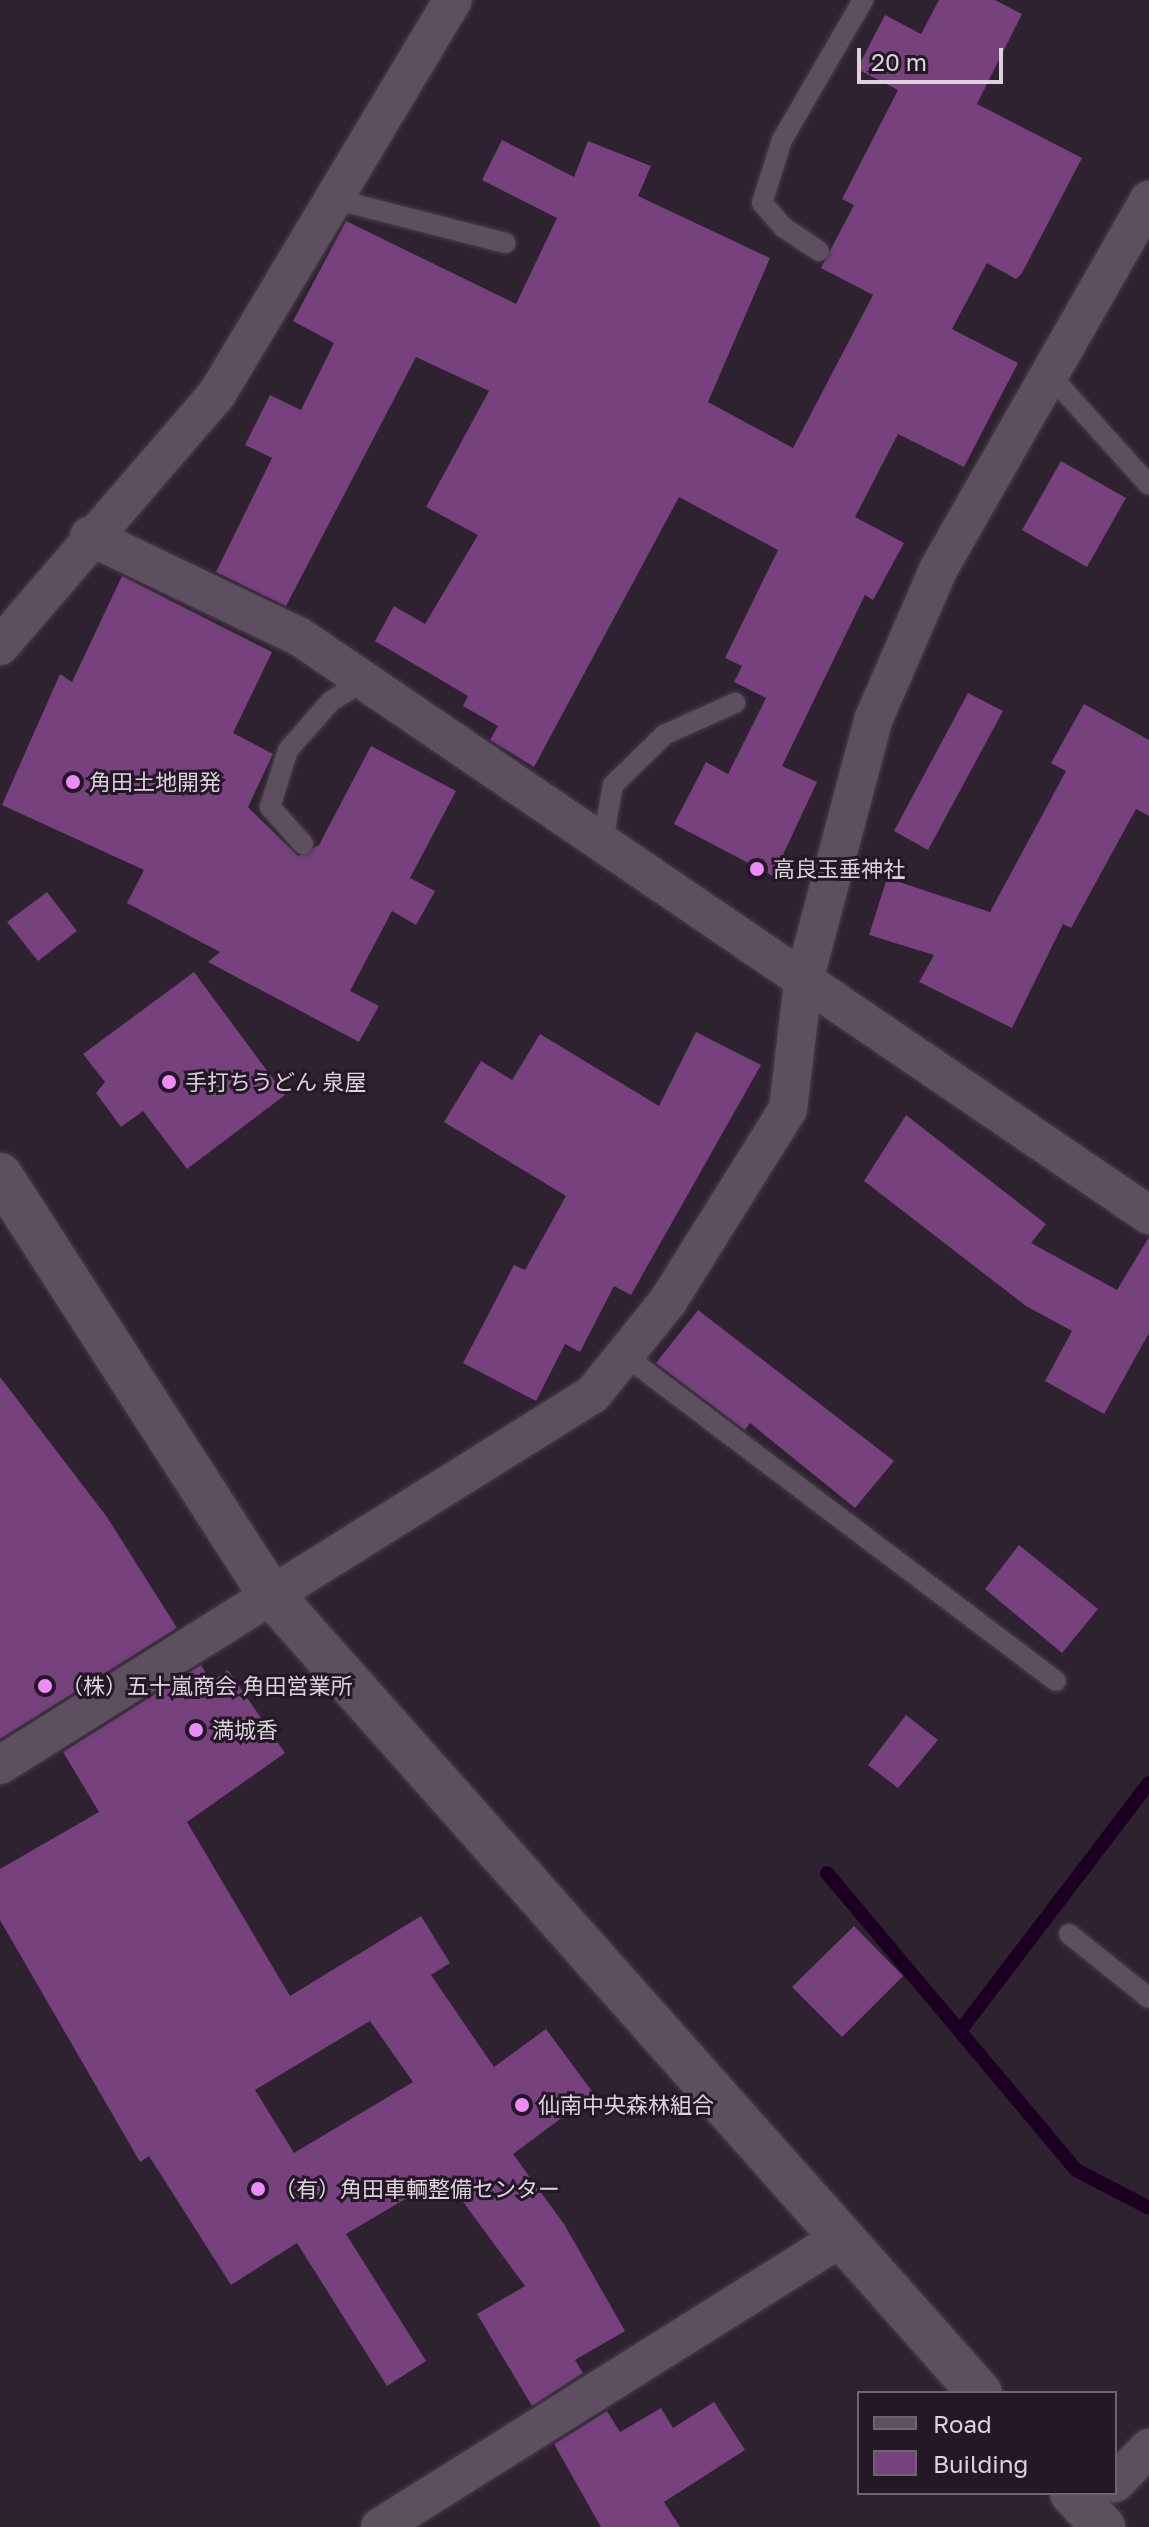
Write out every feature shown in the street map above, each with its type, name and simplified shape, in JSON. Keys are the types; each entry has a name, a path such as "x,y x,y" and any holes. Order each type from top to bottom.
{"street":[{"path":"0,646 89,536 217,394 453,0"},
{"path":"0,1765 269,1592 593,1394 668,1301 788,1109 803,984 874,718 939,568 1149,200"},
{"path":"89,536 300,637 803,984 1149,1215"},
{"path":"0,1175 269,1592 839,2239 978,2391"},
{"path":"380,2527 839,2239"},
{"path":"1117,2481 1149,2448"}],"lane":[{"path":"819,251 783,227 762,203 782,140 863,0"},
{"path":"334,199 505,243"},
{"path":"1049,374 1149,485"},
{"path":"303,844 270,807 288,750 331,701 364,681"},
{"path":"602,846 613,785 664,735 735,703"},
{"path":"624,1355 1056,1681"},
{"path":"1069,1934 1149,1998"}],"building":[{"path":"939,0 995,0 1022,14 977,104 1082,158 1022,273 1016,279 987,263 952,329 1018,363 964,467 898,434 855,517 904,543 873,600 865,595 782,766 817,782 773,876 674,824 706,762 728,774 766,698 734,682 742,666 725,658 778,550 679,497 534,767 490,740 498,726 463,706 468,696 375,641 394,606 425,624 478,535 426,507 489,391 416,357 286,606 216,572 272,458 245,445 270,395 301,410 334,343 293,321 346,221 516,304 557,218 482,180 502,140 574,177 588,141 651,166 638,196 770,258 708,402 793,448 873,295 821,268 854,205 842,199 898,90 857,69 885,15 921,34"},
{"path":"1061,461 1126,498 1087,567 1022,530"},
{"path":"122,576 272,652 233,733 273,754 248,807 298,856 319,845 371,746 456,791 410,878 435,891 416,925 392,911 350,991 379,1006 359,1042 208,962 220,952 127,903 144,870 2,805 60,674 72,682"},
{"path":"968,693 1003,711 928,850 894,831"},
{"path":"1084,704 1149,740 1149,816 1136,809 1071,928 1063,924 1012,1028 919,982 934,955 869,935 887,878 990,912 1066,771 1051,763"},
{"path":"47,892 77,931 38,961 7,922"},
{"path":"194,972 285,1095 187,1169 143,1111 121,1127 96,1093 105,1082 83,1054"},
{"path":"696,1032 761,1065 631,1295 614,1286 580,1352 565,1344 536,1401 463,1363 514,1265 525,1270 566,1196 444,1122 481,1061 512,1080 540,1034 659,1106"},
{"path":"906,1115 1046,1224 1031,1243 1117,1290 1149,1237 1149,1333 1104,1414 1045,1381 1072,1331 1026,1306 864,1181"},
{"path":"698,1310 894,1461 855,1508 750,1423 745,1430 656,1363"},
{"name":"（株）五十嵐商会 角田営業所","path":"0,1377 107,1517 177,1628 0,1739"},
{"path":"1019,1545 1098,1609 1062,1653 985,1589"},
{"path":"201,1665 211,1682 228,1670 285,1753 187,1822 290,1996 421,1916 450,1963 431,1975 494,2067 546,2029 594,2094 513,2154 564,2224 625,2331 575,2360 583,2373 532,2406 477,2314 525,2286 444,2176 346,2234 426,2361 387,2386 297,2243 231,2285 149,2156 140,2162 0,1920 0,1869 99,1812 63,1752","holes":["370,2021 413,2082 294,2153 255,2090"]},
{"path":"906,1715 938,1740 898,1788 868,1765"},
{"path":"854,1926 903,1976 842,2037 792,1987"},
{"path":"714,2402 745,2450 664,2502 680,2527 601,2527 554,2444 607,2411 620,2432 661,2408 673,2428"}],"waterway":[{"path":"960,2031 1149,1783"},
{"path":"827,1873 1076,2170 1149,2208"}],"place":[{"name":"角田土地開発","path":"73,782"},
{"name":"高良玉垂神社","path":"757,869"},
{"name":"手打ちうどん 泉屋","path":"169,1082"},
{"name":"（株）五十嵐商会 角田営業所","path":"45,1686"},
{"name":"満城香","path":"196,1730"},
{"name":"仙南中央森林組合","path":"522,2105"},
{"name":"（有）角田車輌整備センター","path":"258,2189"}]}
